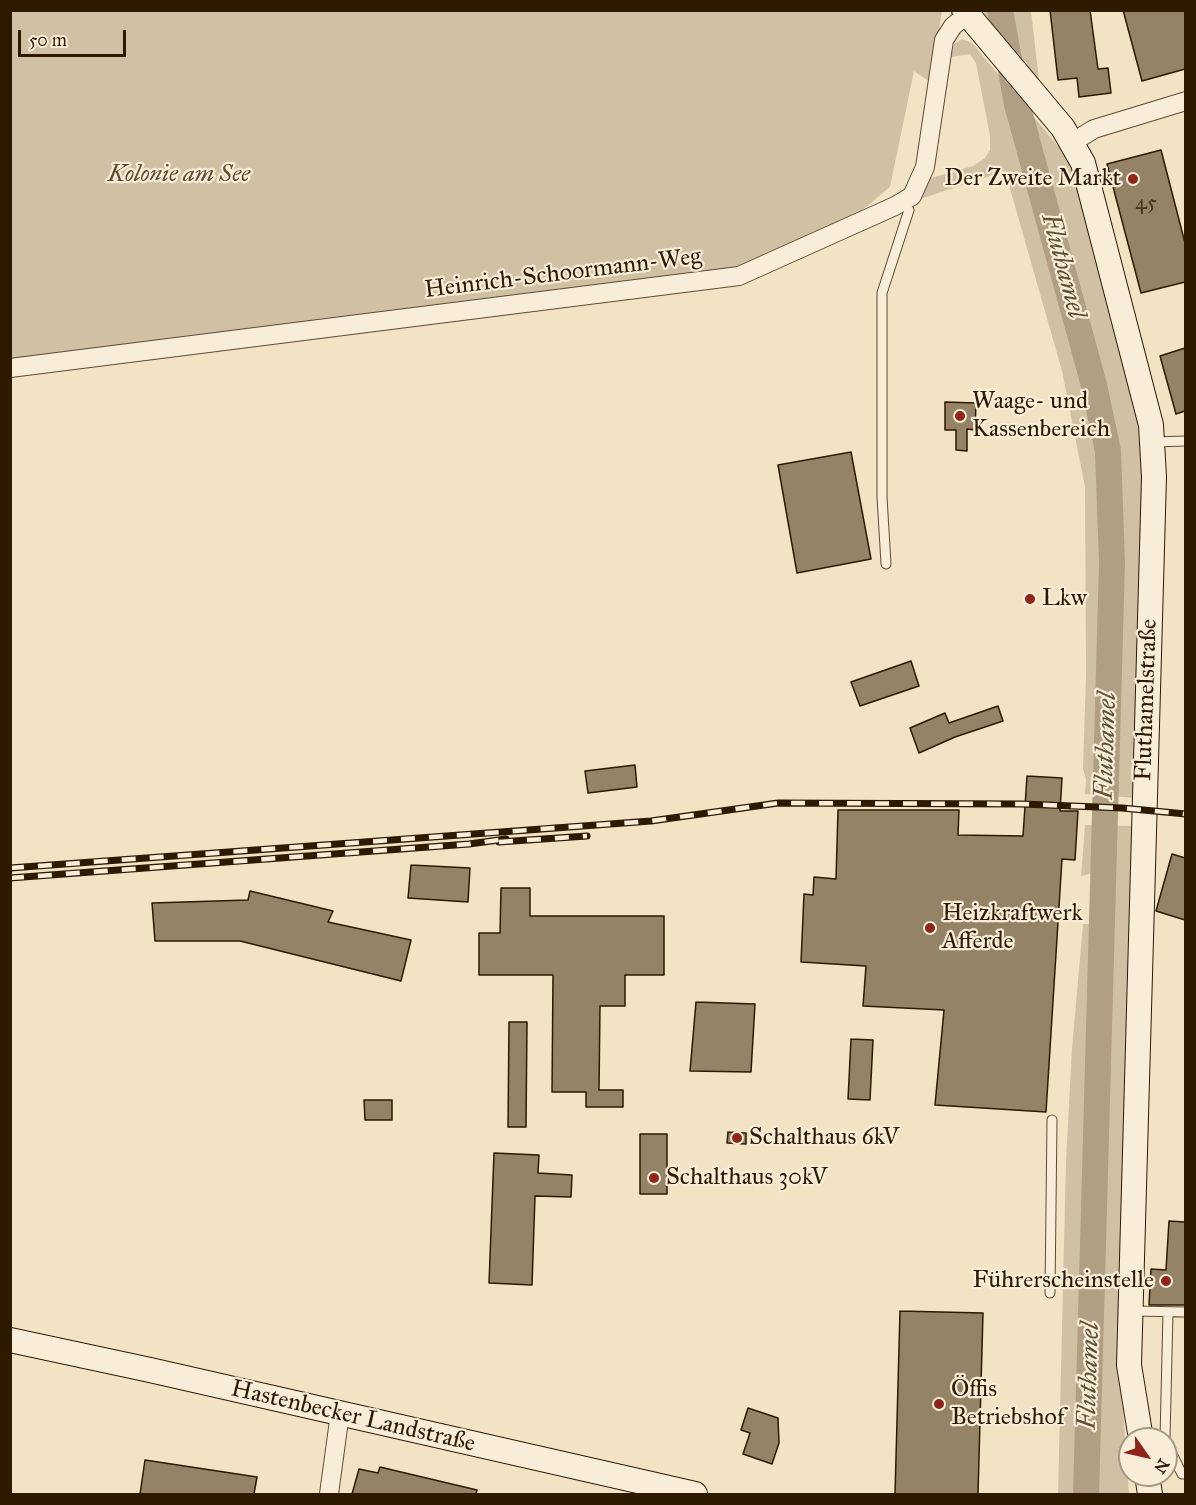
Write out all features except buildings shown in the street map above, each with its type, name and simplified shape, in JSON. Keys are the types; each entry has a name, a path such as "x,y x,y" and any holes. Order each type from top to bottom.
{"main road":[{"name":"Fluthamelstraße","path":"966,13 1073,142 1083,163 1151,425 1154,477 1129,1365 1139,1427"},
{"name":"Hastenbecker Landstraße","path":"10,1340 695,1494"}],"street":[{"name":"Heinrich-Schoormann-Weg","path":"10,368 739,276 895,207 912,196 925,167 944,40 953,26 966,13"},
{"path":"1073,142 1094,129 1185,101"},
{"path":"329,1494 340,1413"}],"lane":[{"path":"886,564 882,497 882,293 909,210"},
{"path":"1152,442 1185,441"},
{"path":"1050,1293 1052,1120"},
{"path":"1130,1311 1185,1312"},
{"path":"1165,1427 1168,1312"}],"green space":[{"name":"Kolonie am See","path":"10,11 942,11 930,82 914,71 890,187 860,212 740,272 11,364"},
{"path":"978,11 1031,11 1039,80"},
{"path":"962,39 972,43 1068,158 1138,401 1147,464 1135,798 1085,794 1086,779 1083,769 1086,676 1085,487 1062,371 1005,171 917,200 931,178 973,166 985,158 990,150 990,136 976,63 970,54 951,57 954,44"},
{"path":"1085,825 1133,826 1118,1336 1124,1427 1118,1427 1118,1487 1129,1487 1129,1494 1058,1494 1066,1161 1072,1049 1083,924 1093,924 1092,894 1099,888 1098,872 1081,876"}],"waterway":[{"name":"Fluthamel","path":"1000,10 1017,104 1094,385 1108,451 1112,563 1086,1494"}],"railway":[{"path":"10,868 651,821 778,803 1022,804 1122,808 1186,814"},
{"path":"499,842 587,836"},
{"path":"10,878 469,844 506,839"}],"place":[{"name":"Der Zweite Markt","path":"1133,179"},
{"name":"Waage- und Kassenbereich","path":"960,416"},
{"name":"Lkw","path":"1030,599"},
{"name":"Heizkraftwerk Afferde","path":"930,928"},
{"name":"Schalthaus 6kV","path":"737,1138"},
{"name":"Schalthaus 30kV","path":"654,1178"},
{"name":"Führerscheinstelle","path":"1166,1281"},
{"name":"Öffis Betriebshof","path":"939,1404"}]}
